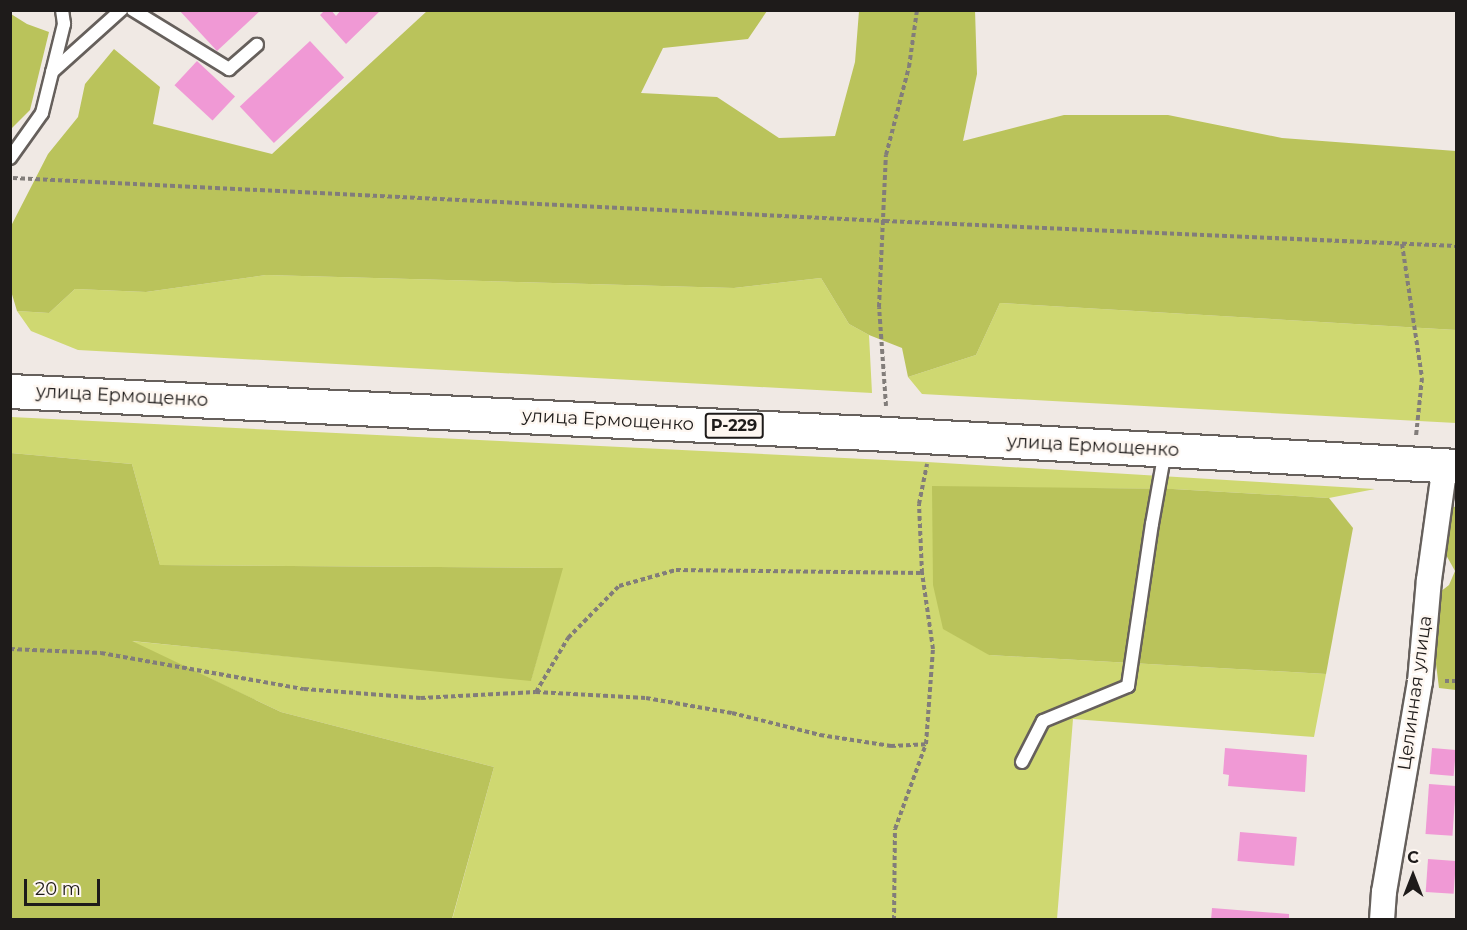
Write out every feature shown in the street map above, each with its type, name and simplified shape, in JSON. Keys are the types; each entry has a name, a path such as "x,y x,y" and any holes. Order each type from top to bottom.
{"highway":[{"name":"улица Ермощенко","path":"10,391 932,436 1451,465"}],"street":[{"name":"Целинная улица","path":"1382,920 1384,892 1420,682 1429,580 1451,465"}],"lane":[{"path":"10,158 42,113 64,24 62,10"},
{"path":"52,72 121,10"},
{"path":"133,10 229,69 257,45"},
{"path":"1022,762 1043,721 1128,687 1152,524 1166,450"}],"path":[{"path":"888,434 879,307 885,221 886,155 909,67 917,10"},
{"path":"10,178 885,221 1456,246"},
{"path":"1402,243 1422,378 1416,437"},
{"path":"894,920 895,829 926,744 933,649 922,573 919,504 932,436"},
{"path":"536,692 568,638 620,586 676,570 922,573"},
{"path":"10,649 100,653 304,689 421,698 536,692 646,698 732,713 820,735 891,746 926,744"}],"green space":[{"path":"975,10 977,74 963,141 1064,115 1168,115 1282,138 1456,151 1456,330 1000,303 976,355 908,377 902,348 849,324 821,278 734,288 266,275 146,292 75,289 49,313 17,311 11,291 11,226 48,154 78,117 85,84 114,49 160,87 153,124 272,154 427,11 767,11 748,39 663,48 641,93 717,97 779,138 835,136 855,62 859,11"},
{"path":"11,14 27,24 49,32 30,110 11,129"},
{"path":"266,275 734,288 821,278 849,324 869,335 872,393 78,350 31,331 17,311 49,313 75,289 146,292"},
{"path":"1000,303 1456,330 1456,423 922,394 908,377 976,355"},
{"path":"11,417 927,462 1375,489 1329,498 1173,489 932,487 989,655 1326,674 1314,737 1073,719 1057,919 452,920 494,767 281,712 130,641 531,680 562,568 160,565 132,464 11,453"},
{"path":"11,453 132,464 160,565 563,568 531,681 132,641 281,712 494,767 452,919 11,919"},
{"path":"932,486 1173,489 1329,498 1353,528 1326,674 989,655 943,629 933,585"},
{"path":"1456,506 1456,690 1439,688 1434,648 1440,592 1449,585 1455,571 1445,553 1450,509"}],"building":[{"path":"179,10 261,10 217,51"},
{"path":"325,10 331,10 336,16 341,10 381,10 346,44 320,15"},
{"path":"310,41 344,78 274,143 240,106"},
{"path":"197,61 235,96 213,121 174,85"},
{"path":"1225,748 1307,755 1305,792 1228,786 1229,775 1223,774"},
{"path":"1432,748 1456,750 1454,776 1430,774"},
{"path":"1429,784 1456,786 1452,836 1426,834"},
{"path":"1240,832 1297,837 1294,866 1237,861"},
{"path":"1428,859 1456,861 1454,894 1426,892"},
{"path":"1212,908 1289,914 1289,920 1211,920"}]}
